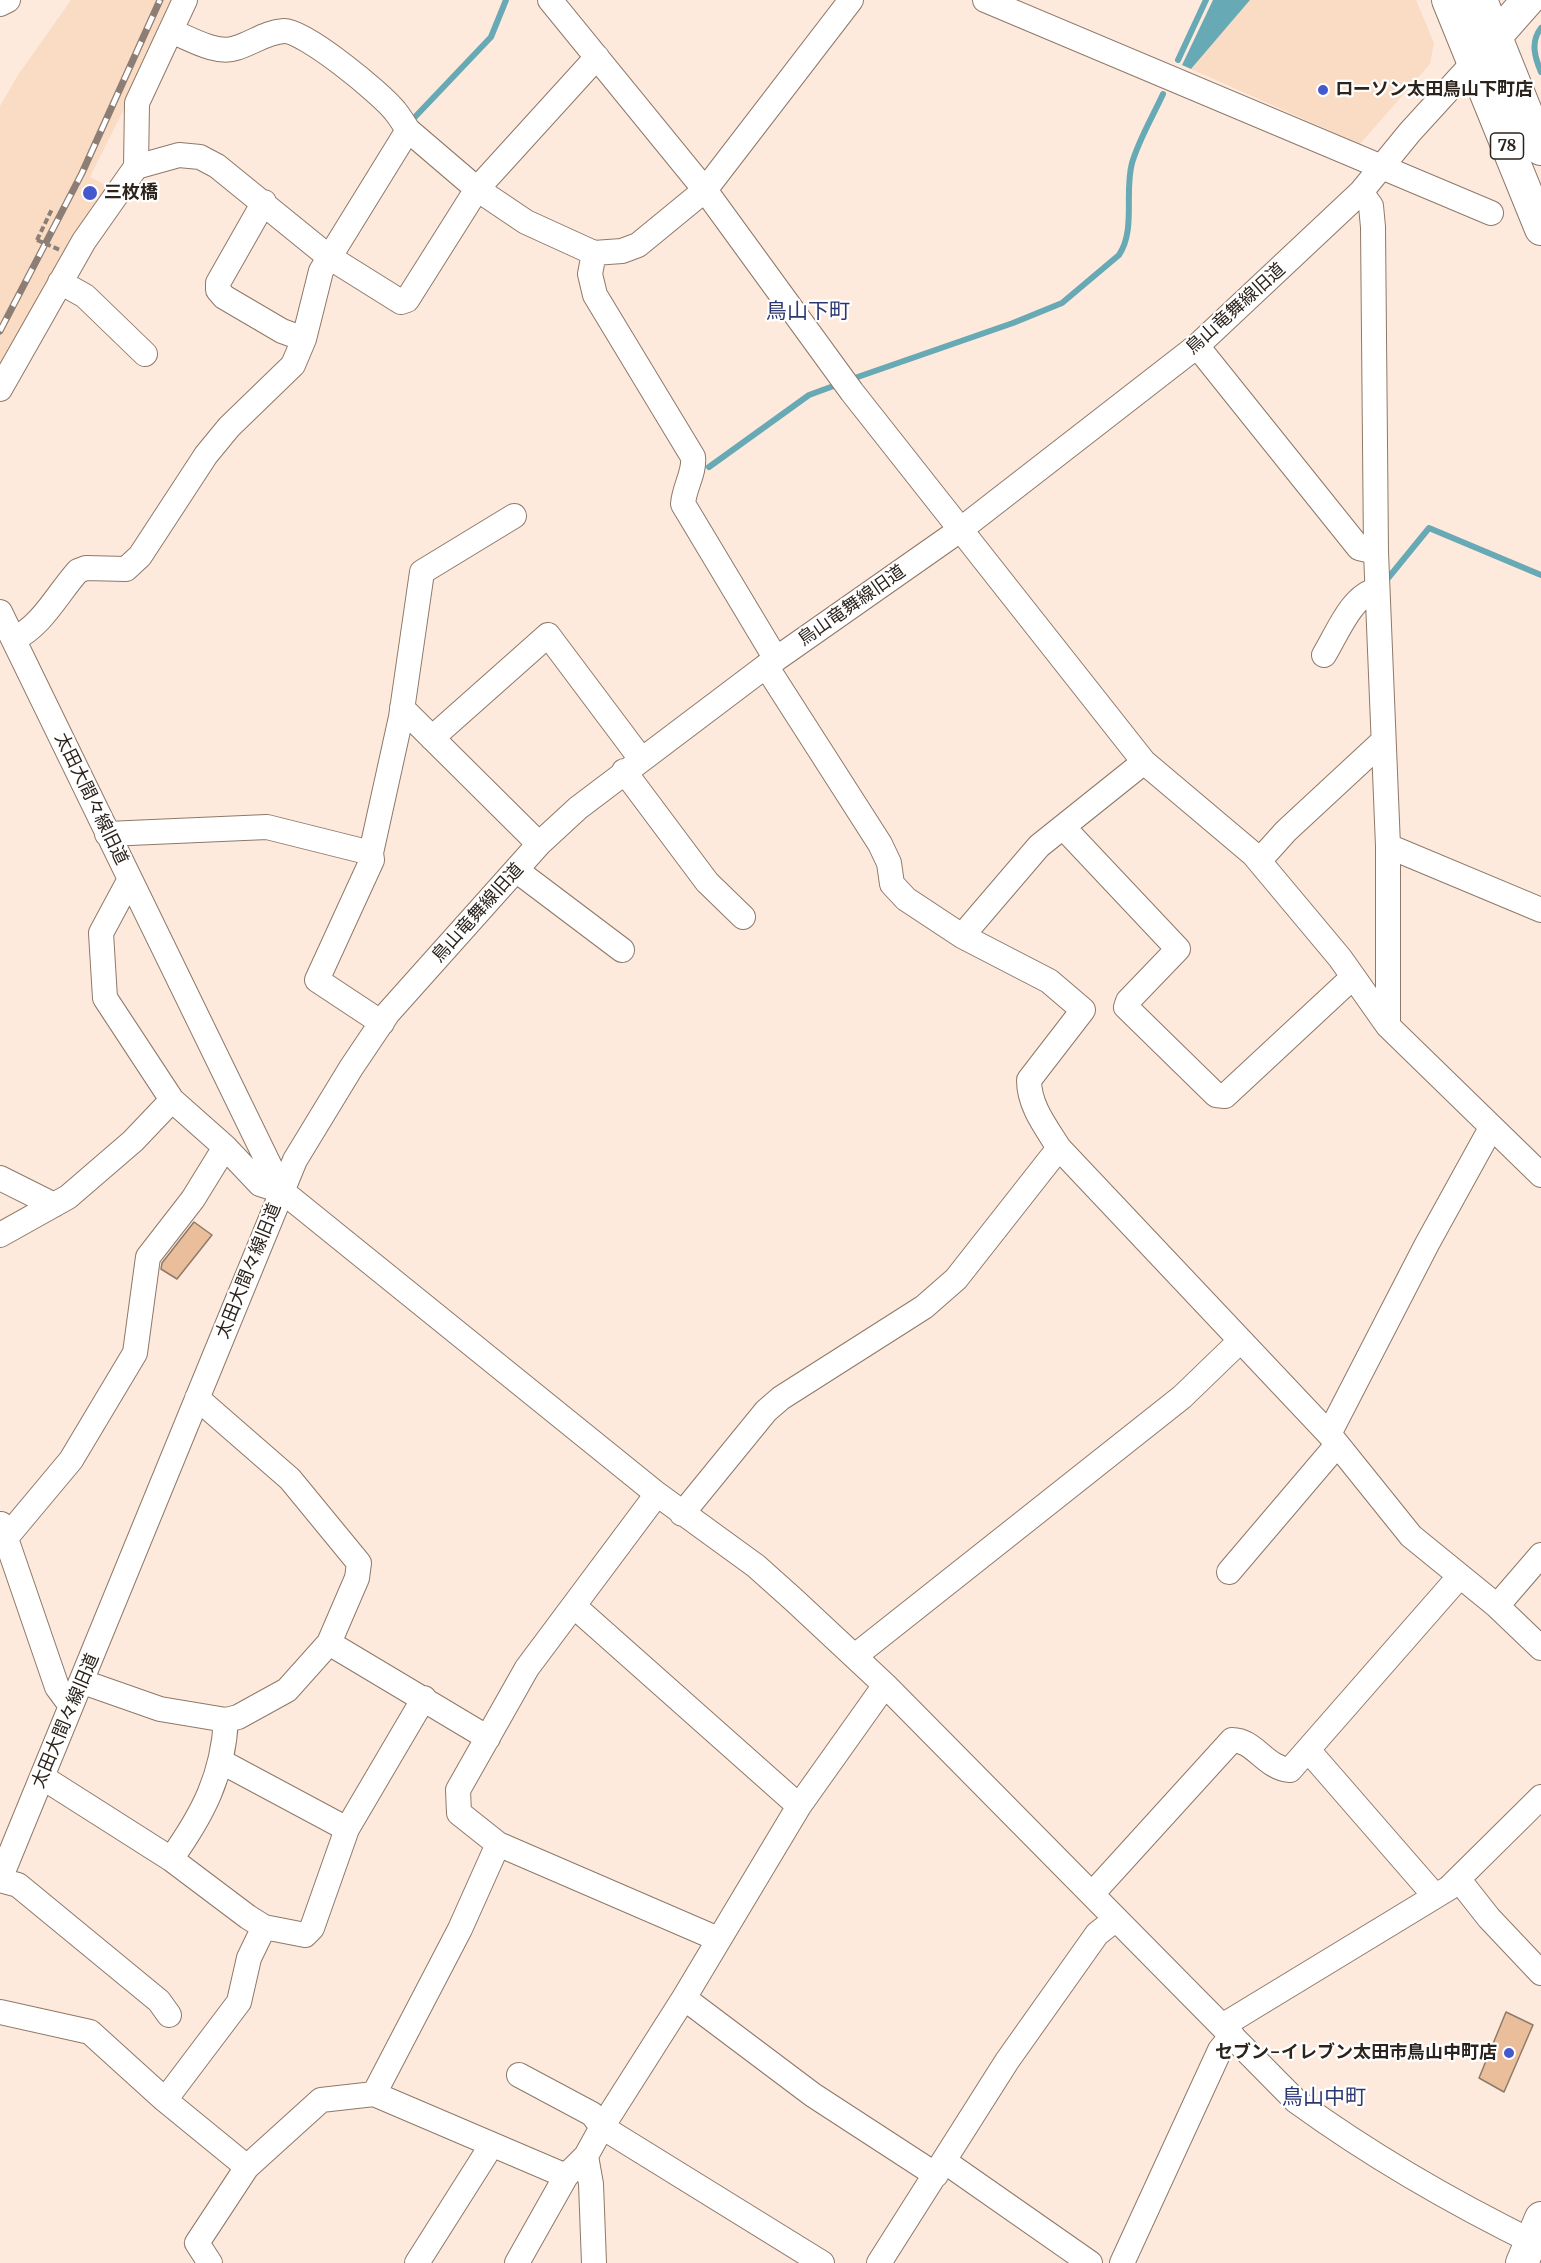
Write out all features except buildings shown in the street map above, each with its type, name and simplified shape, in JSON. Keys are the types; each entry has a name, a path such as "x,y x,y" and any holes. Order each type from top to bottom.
{"main road":[{"name":"78","path":"1448,0 1541,229"},
{"name":"78","path":"1481,0 1541,149"},
{"path":"1473,63 1528,0"}],"street":[{"path":"0,4 8,0"},
{"path":"0,389 84,241 136,167 137,103 186,0"},
{"path":"550,0 705,190 852,392 1144,762 1260,861 1298,904 1388,1026 1541,1175"},
{"path":"171,31 215,49 234,49 264,36 286,31 319,47 395,110 408,130 477,189 526,222 594,253 622,251 638,245 705,190 851,0"},
{"path":"985,0 1491,213"},
{"path":"136,167 179,155 200,157 217,166 264,202 329,257 394,300 407,300 477,189 597,57"},
{"name":"鳥山竜舞線旧道","path":"282,1191 296,1160 381,1023 539,844 579,808 633,765 771,663 960,530 1197,346 1361,192 1473,63"},
{"path":"14,639 26,634 78,571 86,568 126,568 140,556 206,455 229,427 293,365 304,339 321,271 408,130"},
{"path":"1361,192 1371,206 1373,227 1376,552 1388,846 1388,1026"},
{"path":"264,202 218,283 218,290 224,297 282,331 304,339"},
{"path":"594,253 590,274 595,295 693,457 694,466 684,494 683,504 771,663 880,844 889,863 892,884 906,899 962,936 1049,981 1083,1010 1029,1080 1029,1093 1034,1106 1059,1148 1239,1342 1333,1439 1412,1536 1497,1606 1541,1648"},
{"path":"60,282 93,303 145,354"},
{"path":"1197,346 1359,548 1376,552"},
{"path":"381,1023 317,980 372,861 371,852 402,708 422,572 514,516"},
{"path":"1323,655 1357,601 1366,592 1377,590"},
{"name":"太田大間々線旧道","path":"0,612 282,1191 83,1682 0,1880"},
{"path":"432,738 548,635 707,882 743,917"},
{"path":"402,708 539,844"},
{"path":"1260,861 1286,831 1382,742"},
{"path":"962,936 1039,846 1144,762"},
{"path":"107,834 267,828 371,852"},
{"path":"1064,828 1178,949 1128,1001 1126,1007 1216,1095 1225,1096 1353,977"},
{"path":"1388,846 1541,910"},
{"path":"516,870 621,950"},
{"path":"130,879 102,933 105,998 172,1100 225,1147 260,1184 282,1191 682,1514 756,1566 885,1685 1296,2101 1354,2144 1455,2204 1534,2242"},
{"path":"0,1235 68,1197 133,1141 172,1100"},
{"path":"1229,1572 1333,1439 1422,1254 1491,1128"},
{"path":"71,1706 57,1687 2,1531 71,1460 135,1353 148,1257 193,1199 225,1147"},
{"path":"682,1514 765,1411 924,1307 956,1279 1059,1148"},
{"path":"0,1178 54,1205"},
{"path":"855,1656 1182,1397 1239,1342"},
{"path":"83,1682 160,1709 218,1719 238,1717 287,1690 329,1643 357,1578 359,1563 290,1479 197,1398"},
{"path":"657,1494 575,1607 527,1668 458,1790 459,1813 498,1844 718,1939"},
{"path":"1497,1606 1541,1555"},
{"path":"1092,1894 1232,1740 1242,1740 1277,1769 1290,1770 1459,1577"},
{"path":"575,1607 799,1806"},
{"path":"329,1643 488,1738"},
{"path":"517,2263 566,2176 586,2156 799,1806 885,1685"},
{"path":"42,1777 171,1859 264,1926 305,1935 312,1928 347,1829 424,1698"},
{"path":"171,1859 201,1817 220,1761 218,1719"},
{"path":"1308,1750 1435,1896"},
{"path":"220,1761 347,1829"},
{"path":"1122,2263 1220,2050 1227,2030 1459,1880 1541,1797"},
{"path":"374,2094 460,1929 498,1844"},
{"path":"0,1880 18,1885 159,2001 169,2015"},
{"path":"1459,1880 1489,1918 1541,1972"},
{"path":"879,2263 1007,2061 1097,1934 1116,1919"},
{"path":"165,2100 238,2002 249,1958 264,1926"},
{"path":"684,1998 813,2095 940,2168 1090,2263"},
{"path":"0,2012 90,2032 165,2100 247,2167"},
{"path":"519,2075 592,2114 602,2127 822,2263"},
{"path":"210,2263 197,2243 247,2167 321,2100 374,2094 491,2146 566,2176"},
{"path":"417,2263 491,2146"},
{"path":"586,2156 591,2184 594,2263"}],"path":[{"path":"52,209 37,240 60,250"}],"shaded area":[{"path":"71,0 179,0 127,110 123,111 90,177 114,189 0,376 0,106 18,75"},
{"name":"ローソン太田鳥山下町店","path":"1250,0 1416,0 1434,43 1430,64 1360,144 1191,69"}],"water":[{"path":"1213,0 1250,0 1191,69 1182,65"}],"waterway":[{"path":"414,118 491,37 506,0"},
{"path":"1178,60 1206,0"},
{"path":"1541,28 1535,44 1535,56 1541,72"},
{"path":"849,380 1013,323 1062,303 1119,255 1127,234 1132,163 1142,136 1163,94"},
{"path":"709,467 809,395 839,384"},
{"path":"1389,577 1429,528 1541,575"}],"railway":[{"path":"0,331 82,173 160,0"}],"place":[{"name":"ローソン太田鳥山下町店","path":"1323,90"},
{"name":"三枚橋","path":"90,193"},
{"name":"セブン−イレブン太田市鳥山中町店","path":"1509,2053"}],"district":[{"name":"鳥山下町","path":"808,312"},
{"name":"鳥山中町","path":"1324,2098"}]}
